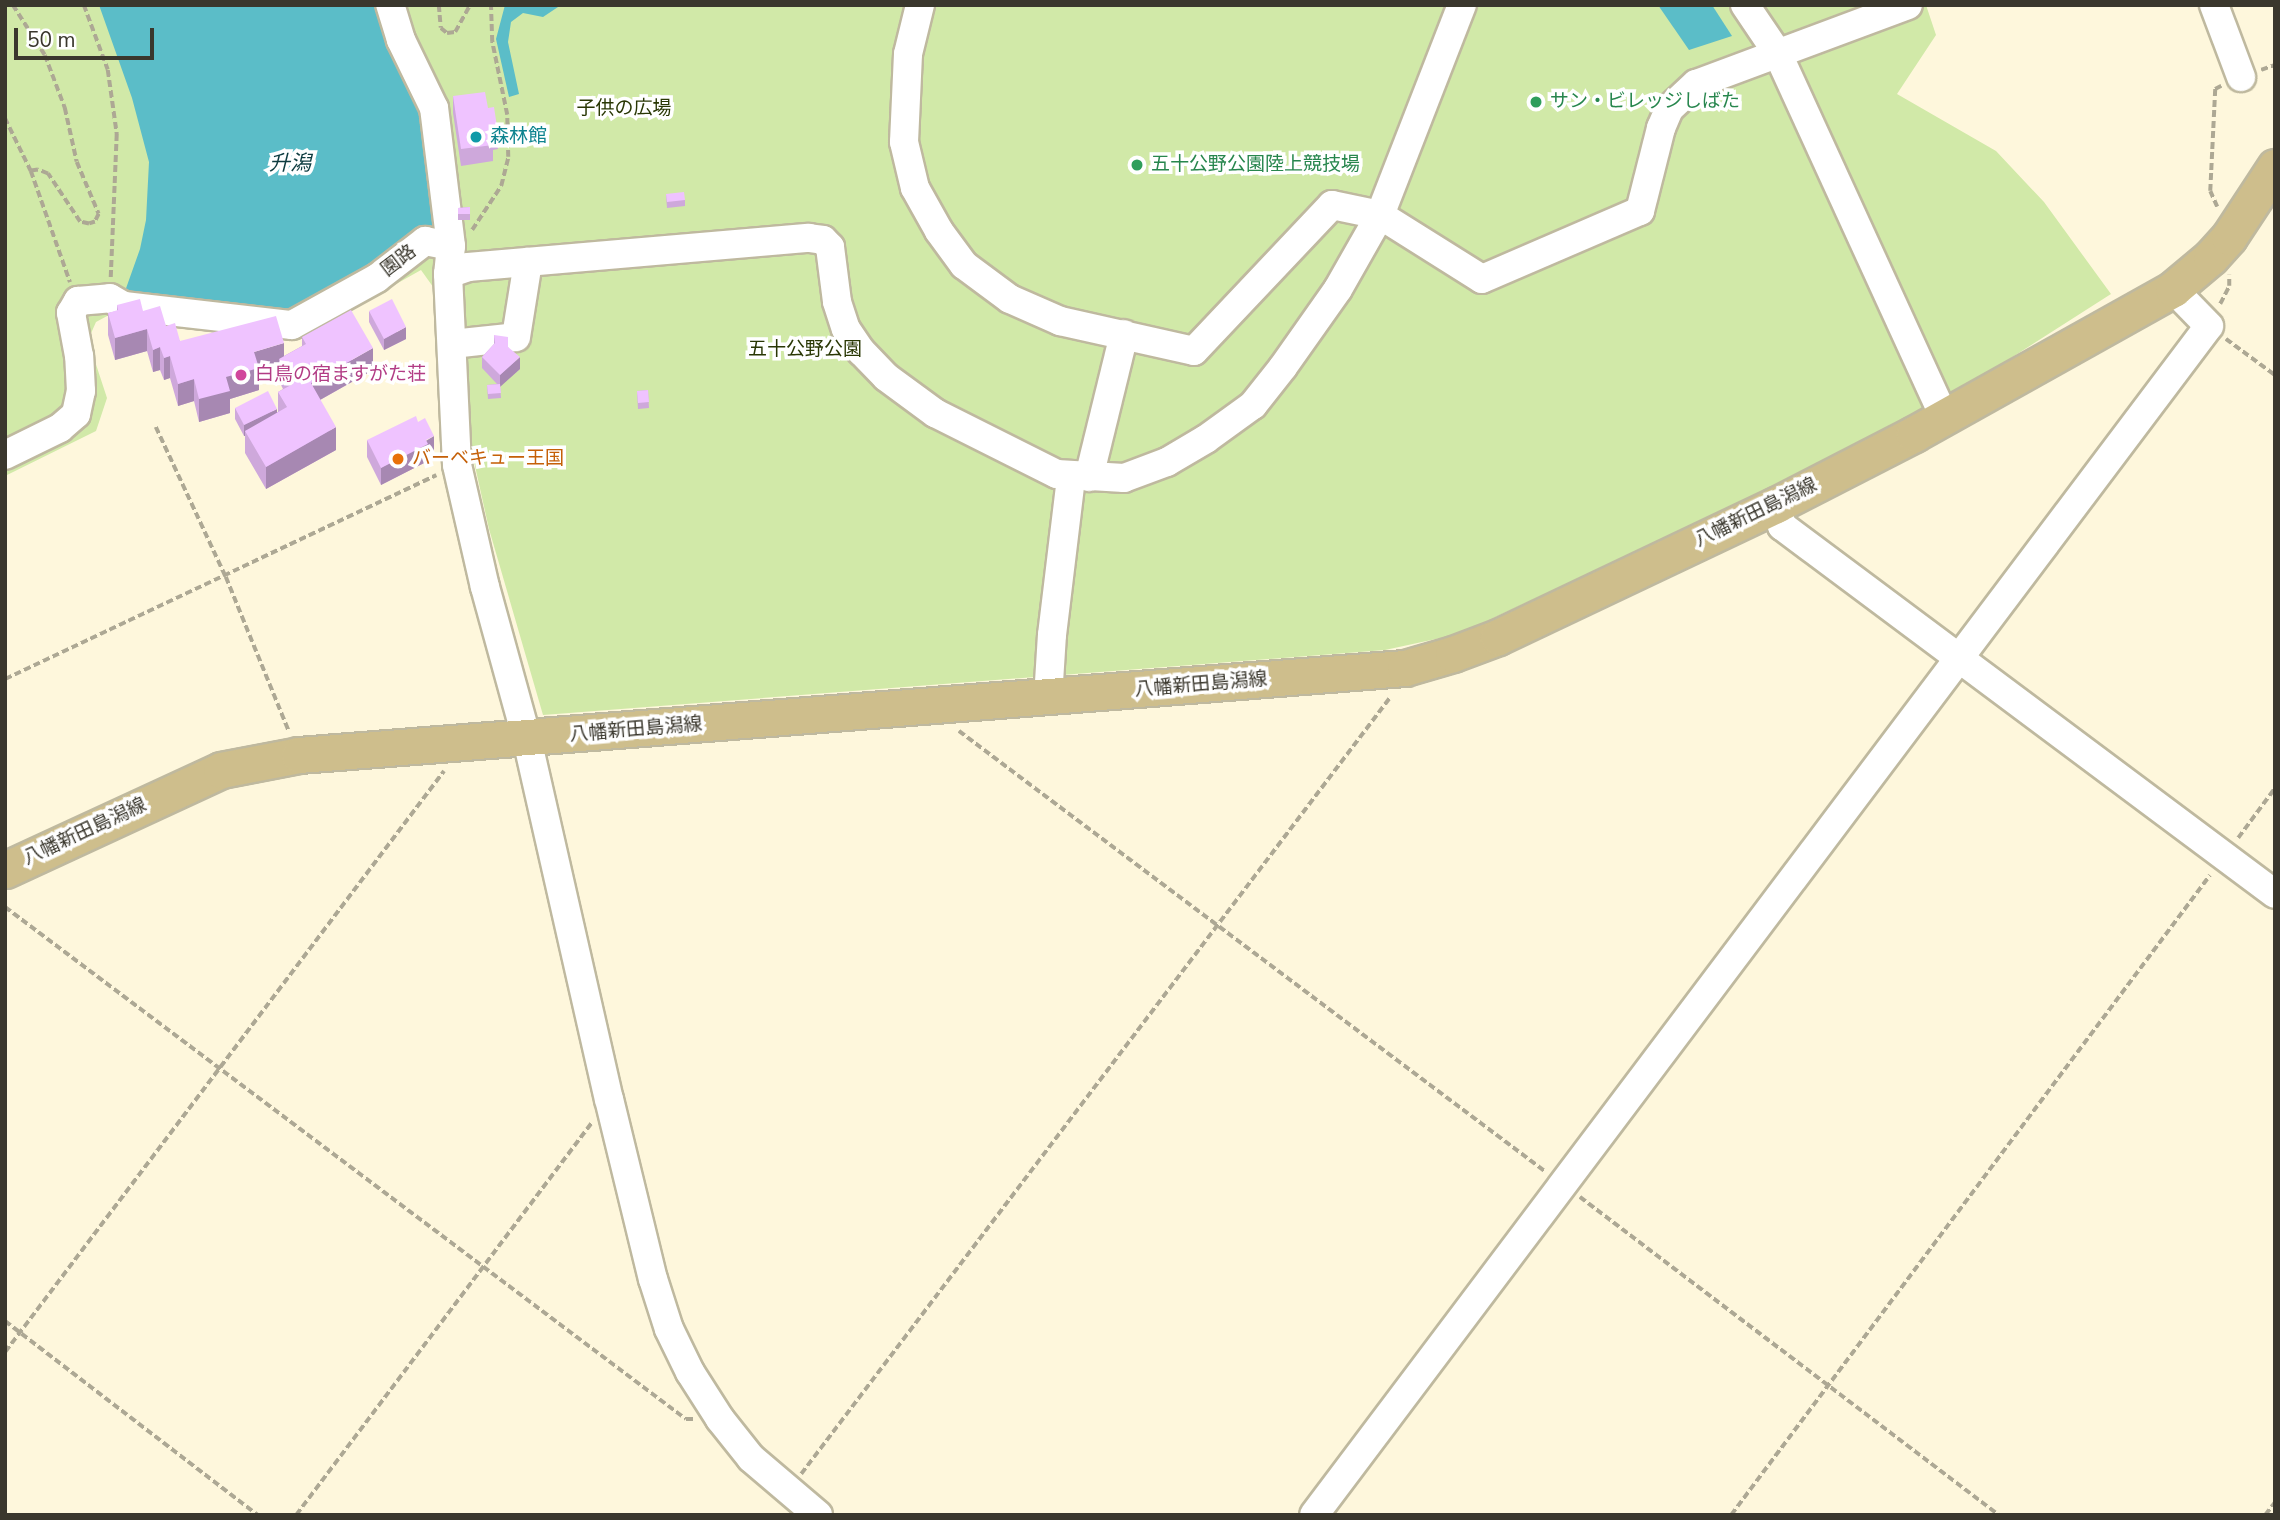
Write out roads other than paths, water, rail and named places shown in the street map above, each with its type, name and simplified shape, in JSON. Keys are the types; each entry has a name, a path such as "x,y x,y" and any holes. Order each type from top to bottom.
{"main road":[{"name":"八幡新田島潟線","path":"5,870 221,771 299,755 942,707 1405,668 1498,637 1776,505 1944,416 2173,289 2211,257 2229,237 2275,167"}],"street":[{"path":"390,5 401,40 434,108 451,246 449,275 457,465 485,587 527,739 609,1099 669,1329 690,1372 720,1419 751,1458 818,1515"},
{"path":"920,5 908,54 904,142 915,188 939,231 964,265 1010,299 1060,321 1194,351 1332,205 1380,215 1482,279 1640,211 1661,128 1669,109 1696,84 1908,5"},
{"path":"449,275 468,267 809,238 823,240 830,247 837,302 846,329 861,351 886,377 935,413 1057,474 1124,478 1167,462 1206,439 1253,405 1338,289 1380,215 1462,5"},
{"path":"1745,5 1777,54 1944,416"},
{"path":"2214,5 2241,78"},
{"name":"園路","path":"5,455 60,428 76,414 81,391 79,356 71,313 78,301 110,298 124,306 292,325 377,278 425,241 451,246"},
{"path":"452,344 516,337 527,262"},
{"path":"1314,1515 1962,658 2209,326 2173,289"},
{"path":"1048,698 1052,635 1080,477 1124,334"},
{"path":"1776,505 1782,526 2275,894"}],"water":[{"name":"升潟","path":"99,5 377,5 423,104 437,219 422,239 311,315 124,294 140,249 146,220 149,162 132,98"},
{"path":"505,5 561,5 543,17 523,13 511,22 508,42 519,94 509,97 496,39"},
{"path":"1658,5 1712,5 1732,36 1689,50"}],"place":[{"name":"サン・ビレッジしばた","path":"1536,102"},
{"name":"森林館","path":"476,137"},
{"name":"五十公野公園陸上競技場","path":"1137,165"},
{"name":"白鳥の宿ますがた荘","path":"241,375"},
{"name":"バーベキュー王国","path":"398,459"}],"park label":[{"name":"子供の広場","path":"624,109"},
{"name":"五十公野公園","path":"805,350"}]}
